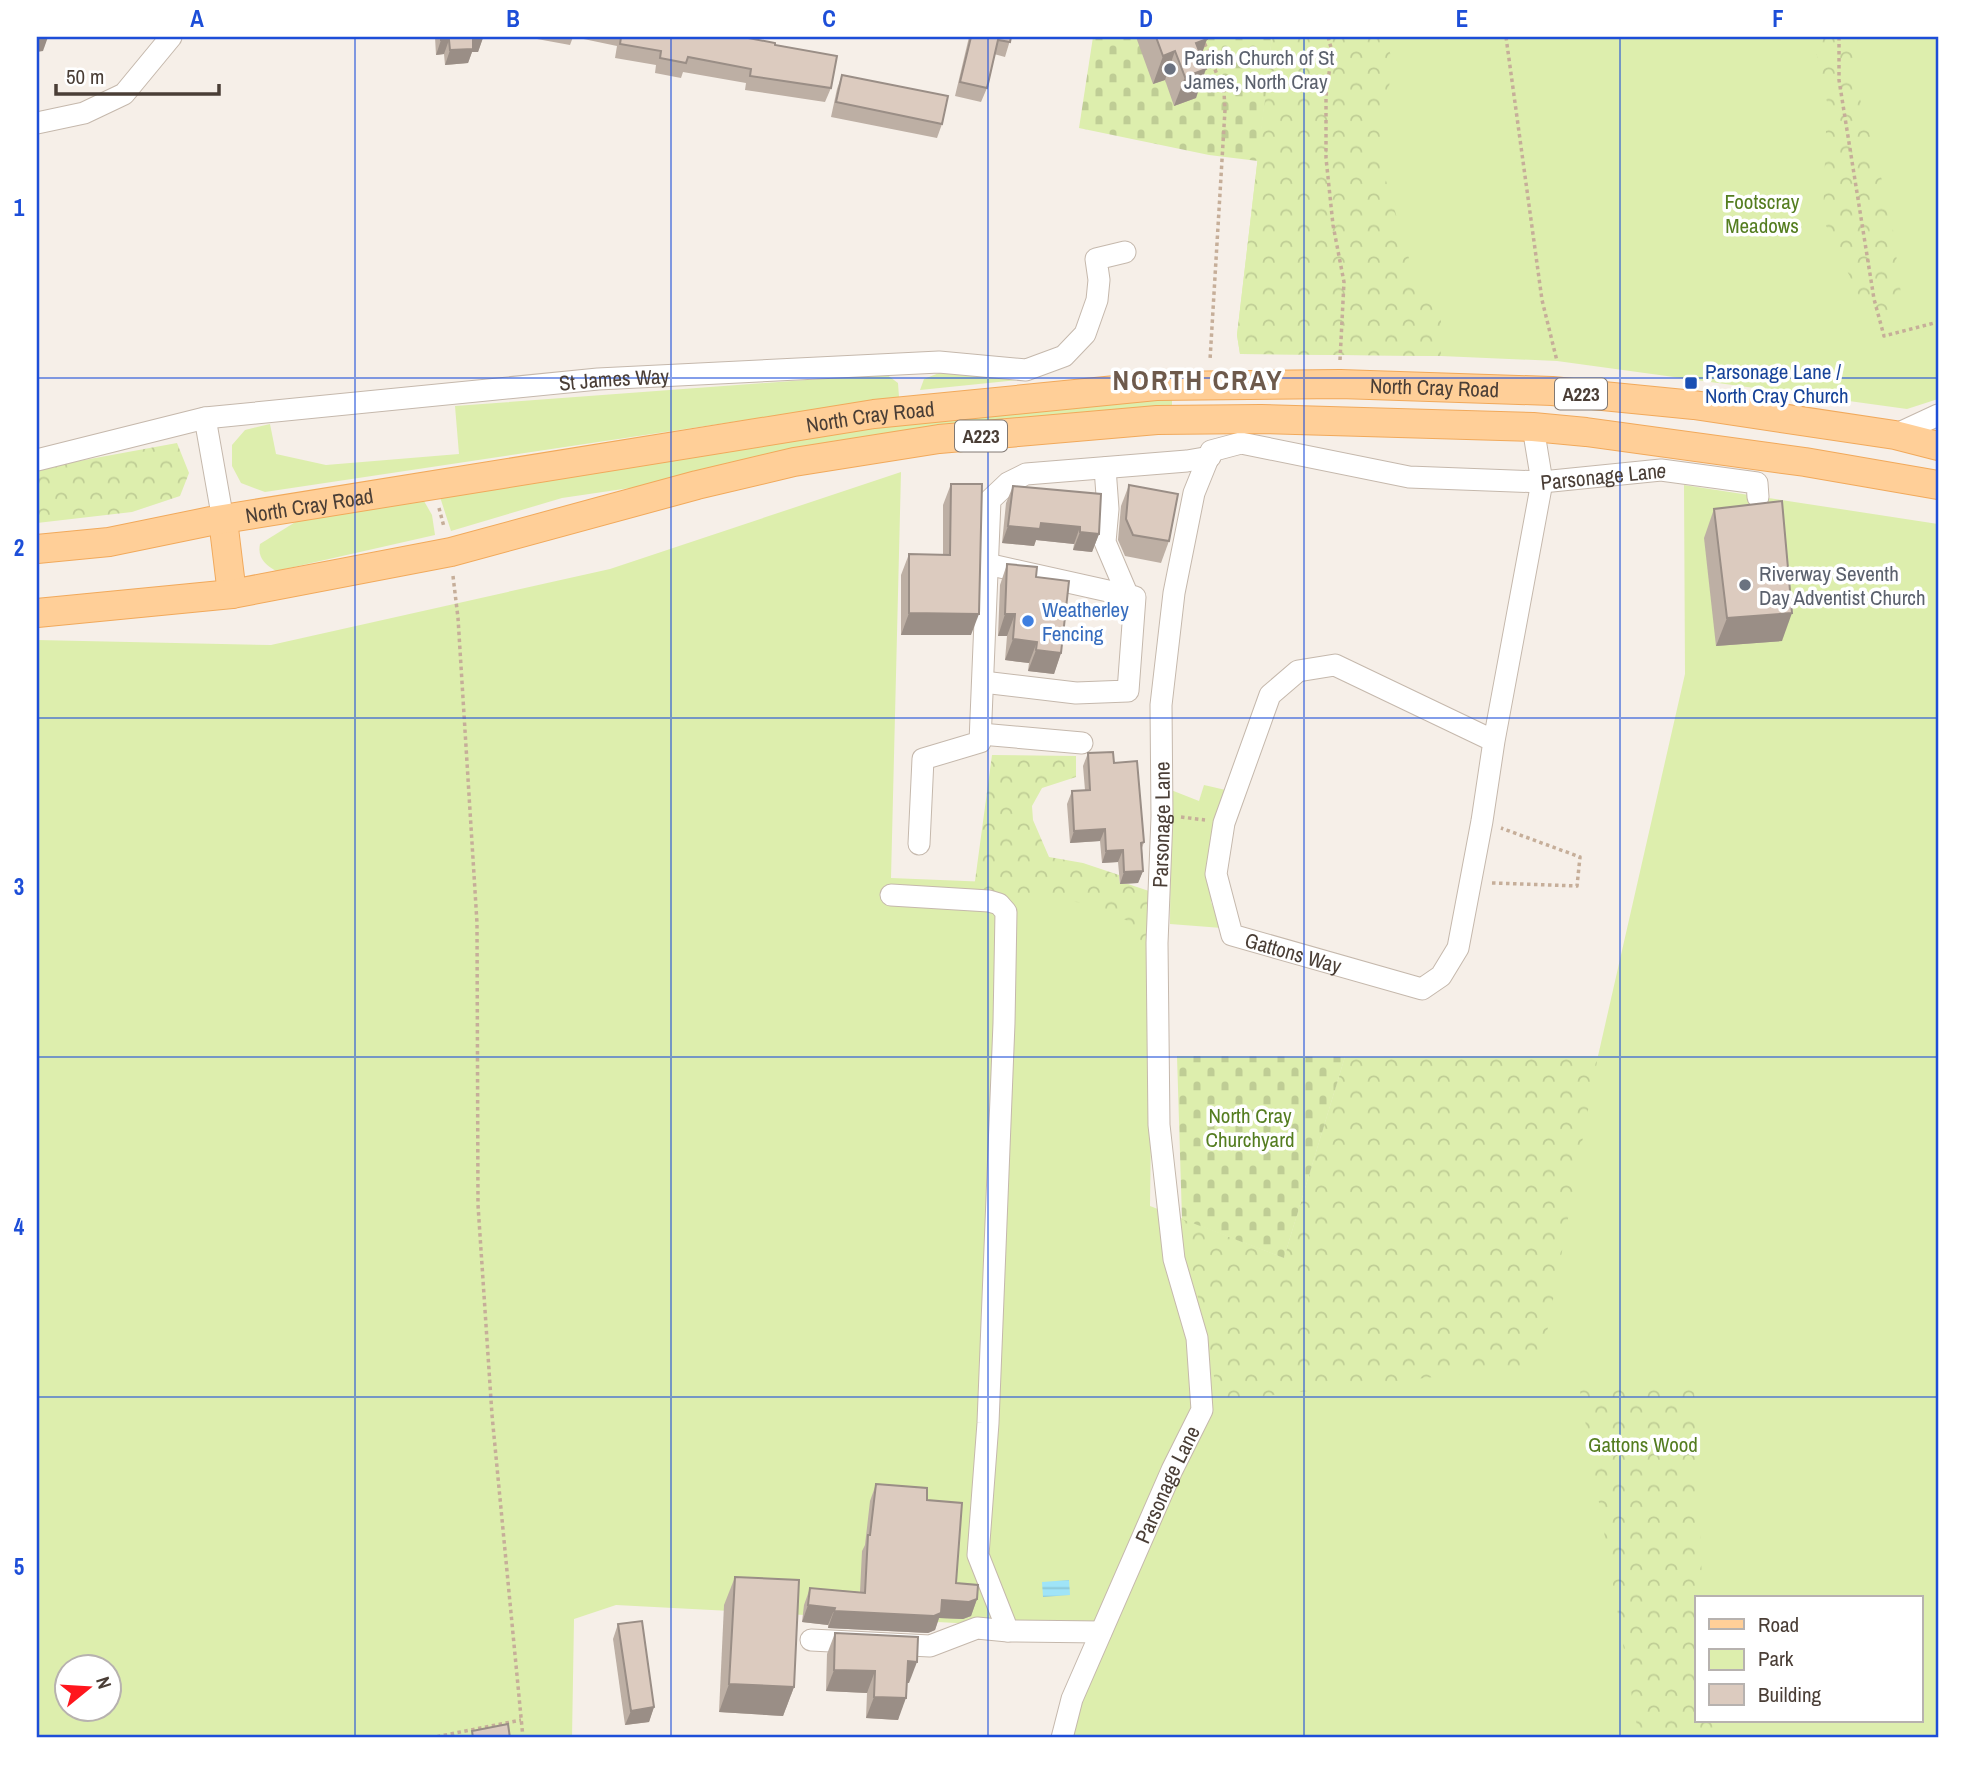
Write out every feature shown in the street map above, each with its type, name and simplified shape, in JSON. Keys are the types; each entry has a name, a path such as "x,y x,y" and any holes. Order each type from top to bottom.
{"main road":[{"name":"North Cray Road","path":"37,549 109,542 223,520 874,414 1156,386 1340,384 1552,391 1694,405 1895,435 1938,446"},
{"name":"North Cray Road","path":"37,613 232,594 451,552 697,485 794,462 939,439 1157,420 1261,419 1533,427 1805,462 1938,485"},
{"name":"North Cray Road","path":"223,520 232,594"}],"street":[{"path":"37,123 84,113 124,94 171,37"},
{"name":"St James Way","path":"37,460 205,418 598,379 939,362 1026,370 1064,356 1085,334 1097,300 1099,279 1092,251 1125,252"},
{"path":"1895,435 1938,415"},
{"path":"205,418 223,520"},
{"name":"Gattons Way","path":"1494,741 1335,665 1298,671 1270,695 1224,823 1216,874 1231,934 1422,989 1441,976 1458,948 1542,482 1533,427"},
{"name":"Parsonage Lane","path":"1062,1738 1072,1699 1172,1470 1202,1410 1197,1338 1174,1259 1159,1125 1157,943 1162,817 1161,705 1174,593 1194,493 1211,452 1241,443 1409,477 1542,482 1661,470 1757,483 1758,497"},
{"path":"919,844 923,759 980,742 989,500 1008,483 1026,474 1210,457"},
{"path":"1105,468 1108,509 1105,542 1128,596"},
{"path":"983,682 1076,693 1128,691 1135,597 987,564"},
{"path":"981,734 1082,743"},
{"path":"891,895 989,901 999,904 1006,912 989,1409 978,1555 1008,1631"},
{"path":"811,1640 930,1646 977,1628 1101,1632"}],"path":[{"path":"1202,37 1224,92 1225,110 1210,360"},
{"path":"1328,37 1332,51 1326,96 1326,158 1343,282 1340,360"},
{"path":"1506,37 1542,300 1557,361"},
{"path":"1839,37 1839,80 1874,299 1884,336 1938,322"},
{"path":"433,486 451,552 458,618 477,923 478,1205 492,1415 523,1738"},
{"path":"1162,817 1171,815 1224,823"},
{"path":"1470,882 1577,886 1580,857 1482,821"},
{"path":"430,1738 521,1720"}],"green space":[{"path":"1093,37 1272,37 1258,161 1209,155 1079,128"},
{"name":"Footscray Meadows","path":"1272,37 1938,37 1938,399 1907,409 1557,361 1441,356 1240,354 1237,335"},
{"path":"1272,37 1385,37 1393,62 1384,118 1384,174 1416,282 1441,313 1441,356 1240,354 1237,335"},
{"path":"1813,37 1858,37 1852,69 1891,214 1903,310 1883,322 1863,305 1823,219 1827,102"},
{"path":"939,373 1019,380 920,390 924,379"},
{"path":"886,374 898,383 899,397 265,492 241,483 232,466 232,445 245,430 270,424 276,454 326,465 459,454 455,406"},
{"path":"1172,398 1172,408 562,498 451,531 440,497 934,418"},
{"path":"177,443 189,473 180,496 132,512 37,523 37,471"},
{"path":"901,472 891,878 1014,883 1154,897 1150,1206 1284,1258 1345,1057 1598,1056 1685,674 1684,485 1938,524 1938,1738 1070,1738 1090,1630 616,1605 574,1619 572,1738 37,1738 37,640 271,645 610,569"},
{"path":"424,501 432,515 435,535 276,571 261,557 260,544 297,521"},
{"path":"992,755 1076,756 1076,777 1042,788 1032,806 1033,820 1049,857 1083,863 1119,875 1120,884 1155,893 1153,980 1128,921 1085,903 971,891 975,881"},
{"path":"1204,785 1230,791 1216,854 1211,902 1222,928 1170,924 1171,790 1199,801"},
{"name":"North Cray Churchyard","path":"1177,1056 1345,1057 1284,1258 1182,1219"},
{"path":"1598,1056 1541,1365 1219,1401 1182,1219 1284,1258 1345,1057"},
{"name":"Gattons Wood","path":"1579,1385 1694,1386 1705,1596 1695,1596 1695,1722 1729,1722 1732,1738 1639,1738"}],"water":[{"path":"1069,1580 1070,1595 1043,1597 1042,1582"}],"building":[{"path":"441,37 483,38 473,38 473,49 450,50 449,40 441,40"},
{"path":"621,37 743,37 837,56 831,88 750,76 751,69 688,57 686,63 660,58 661,51 620,44"},
{"path":"971,37 1011,37 1010,42 998,40 987,88 960,82"},
{"path":"1156,37 1207,37 1196,43 1206,69 1185,77 1175,51 1163,56"},
{"path":"842,75 948,96 942,124 836,102"},
{"path":"951,484 982,484 979,614 909,613 909,554 950,555"},
{"path":"1129,485 1178,494 1169,541 1133,535 1126,519"},
{"path":"1013,486 1101,494 1099,534 1080,532 1080,527 1041,523 1040,529 1008,526"},
{"path":"1782,501 1792,613 1727,618 1714,509"},
{"path":"1007,564 1037,567 1036,577 1069,581 1061,653 1036,650 1037,642 1013,639 1015,614 1005,614"},
{"path":"1113,752 1114,763 1137,761 1144,842 1141,843 1143,871 1124,872 1123,850 1106,851 1105,829 1074,831 1072,791 1090,790 1088,753"},
{"path":"876,1484 927,1488 927,1500 962,1503 956,1583 978,1585 977,1599 969,1602 942,1600 941,1613 934,1616 834,1611 835,1608 808,1605 810,1588 865,1593 868,1535"},
{"path":"735,1577 799,1580 794,1687 729,1684"},
{"path":"642,1621 654,1707 631,1711 618,1624"},
{"path":"835,1633 918,1637 917,1662 908,1661 906,1698 874,1697 875,1671 834,1670"},
{"path":"508,1724 510,1738 473,1738 472,1731"}],"place":[{"name":"Parish Church of St James, North Cray","path":"1170,69"},
{"name":"Parsonage Lane / North Cray Church","path":"1691,383"},
{"name":"Riverway Seventh Day Adventist Church","path":"1745,585"},
{"name":"Weatherley Fencing","path":"1028,621"}],"district":[{"name":"NORTH CRAY","path":"1198,380"}]}
